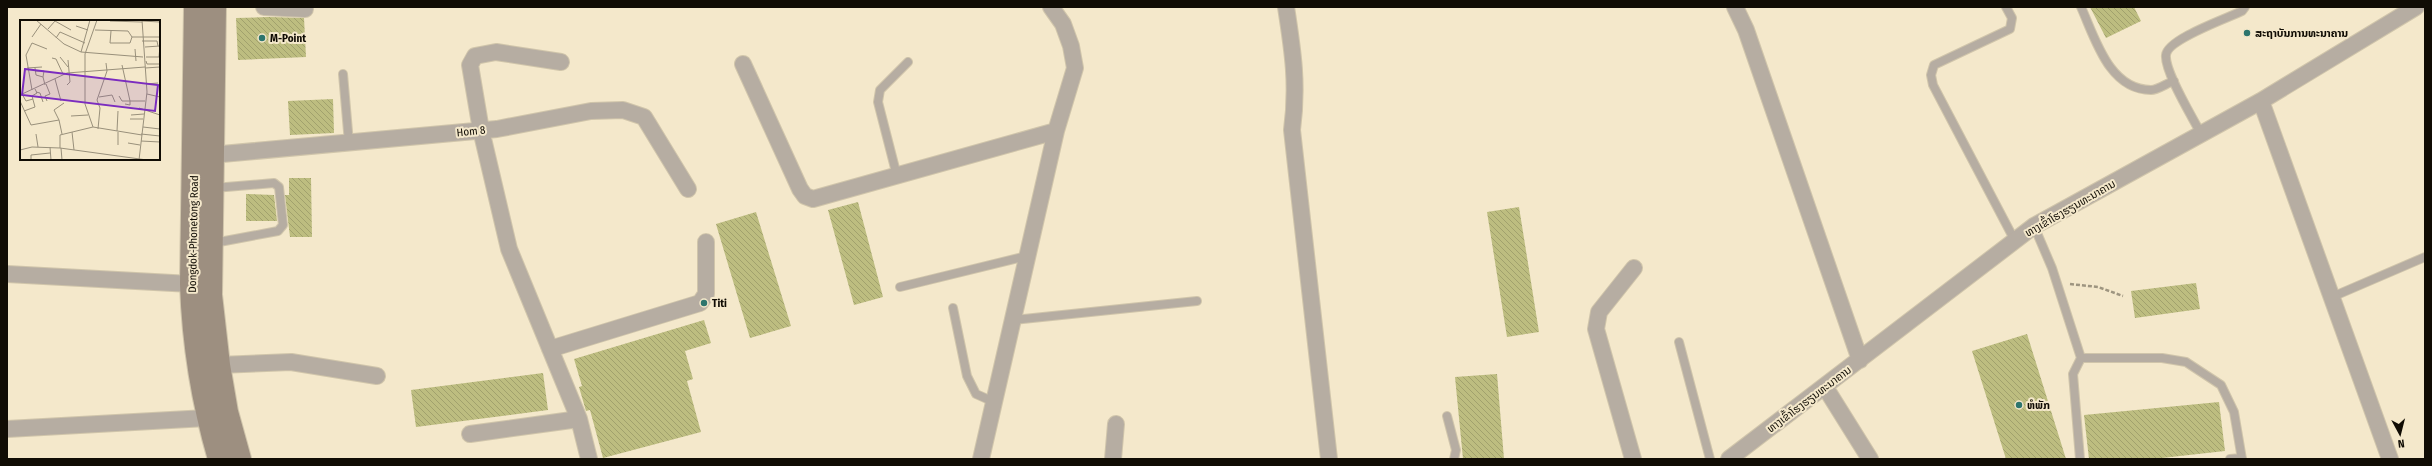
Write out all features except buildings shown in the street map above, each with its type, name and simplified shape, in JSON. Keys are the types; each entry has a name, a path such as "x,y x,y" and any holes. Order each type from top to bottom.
{"main road":[{"name":"Dongdok-Phonetong Road","path":"195,7 191,284 197,369 207,418 219,459"},
{"name":"Dongdok-Phonetong Road","path":"215,7 211,155 211,295 219,365 227,412 240,459"}],"street":[{"path":"264,7 306,9"},
{"path":"981,459 1056,131 1075,68 1071,46 1063,24 1051,7"},
{"path":"1286,7 1295,64 1296,98 1292,130 1330,459"},
{"path":"1735,7 1746,30 1860,360"},
{"name":"ທາງເຂົ້າໂຮງຮຽນທະນາຄານ","path":"1734,458 2034,226 2261,101 2416,7"},
{"path":"561,62 496,52 475,56 470,65 480,130 509,249 578,419 589,459"},
{"path":"743,64 805,196 813,199 1056,131"},
{"path":"2261,101 2390,459"},
{"name":"Hom 8","path":"211,155 349,144 480,130 591,111 623,110 644,117 688,189"},
{"path":"550,350 700,303 706,294 706,242"},
{"path":"1633,459 1596,329 1599,312 1634,268"},
{"path":"7,274 191,284"},
{"path":"219,365 291,362 377,376"},
{"path":"1825,387 1870,459"},
{"path":"7,429 207,418"},
{"path":"470,434 578,419"},
{"path":"1113,459 1116,424"}],"lane":[{"path":"2006,7 2012,18 2010,29 1934,65 1931,76 1933,85 2014,241"},
{"path":"2081,7 2110,69 2135,88 2153,90 2174,80"},
{"path":"2201,134 2168,69 2166,54 2170,47 2191,34 2242,11 2245,7"},
{"path":"897,176 878,102 880,90 908,62"},
{"path":"343,74 349,144"},
{"path":"211,244 278,231 283,225 279,187 274,183 212,188"},
{"path":"2034,226 2052,268 2081,358 2073,374 2080,459"},
{"path":"900,287 1027,256"},
{"path":"2332,297 2425,257"},
{"path":"1012,320 1197,300"},
{"path":"953,308 967,376 976,394 994,402"},
{"path":"1679,342 1710,459"},
{"path":"2081,358 2162,358 2186,362 2221,385 2234,412 2242,458 2230,459"},
{"path":"1447,416 1456,450 1454,459"}],"path":[{"path":"2052,268 2071,285 2098,287 2123,296"}],"place":[{"name":"ສະຖາບັນການທະນາຄານ","path":"2247,33"},
{"name":"M-Point","path":"262,38"},
{"name":"Titi","path":"704,303"},
{"name":"ຫໍພັກ","path":"2019,405"}]}
